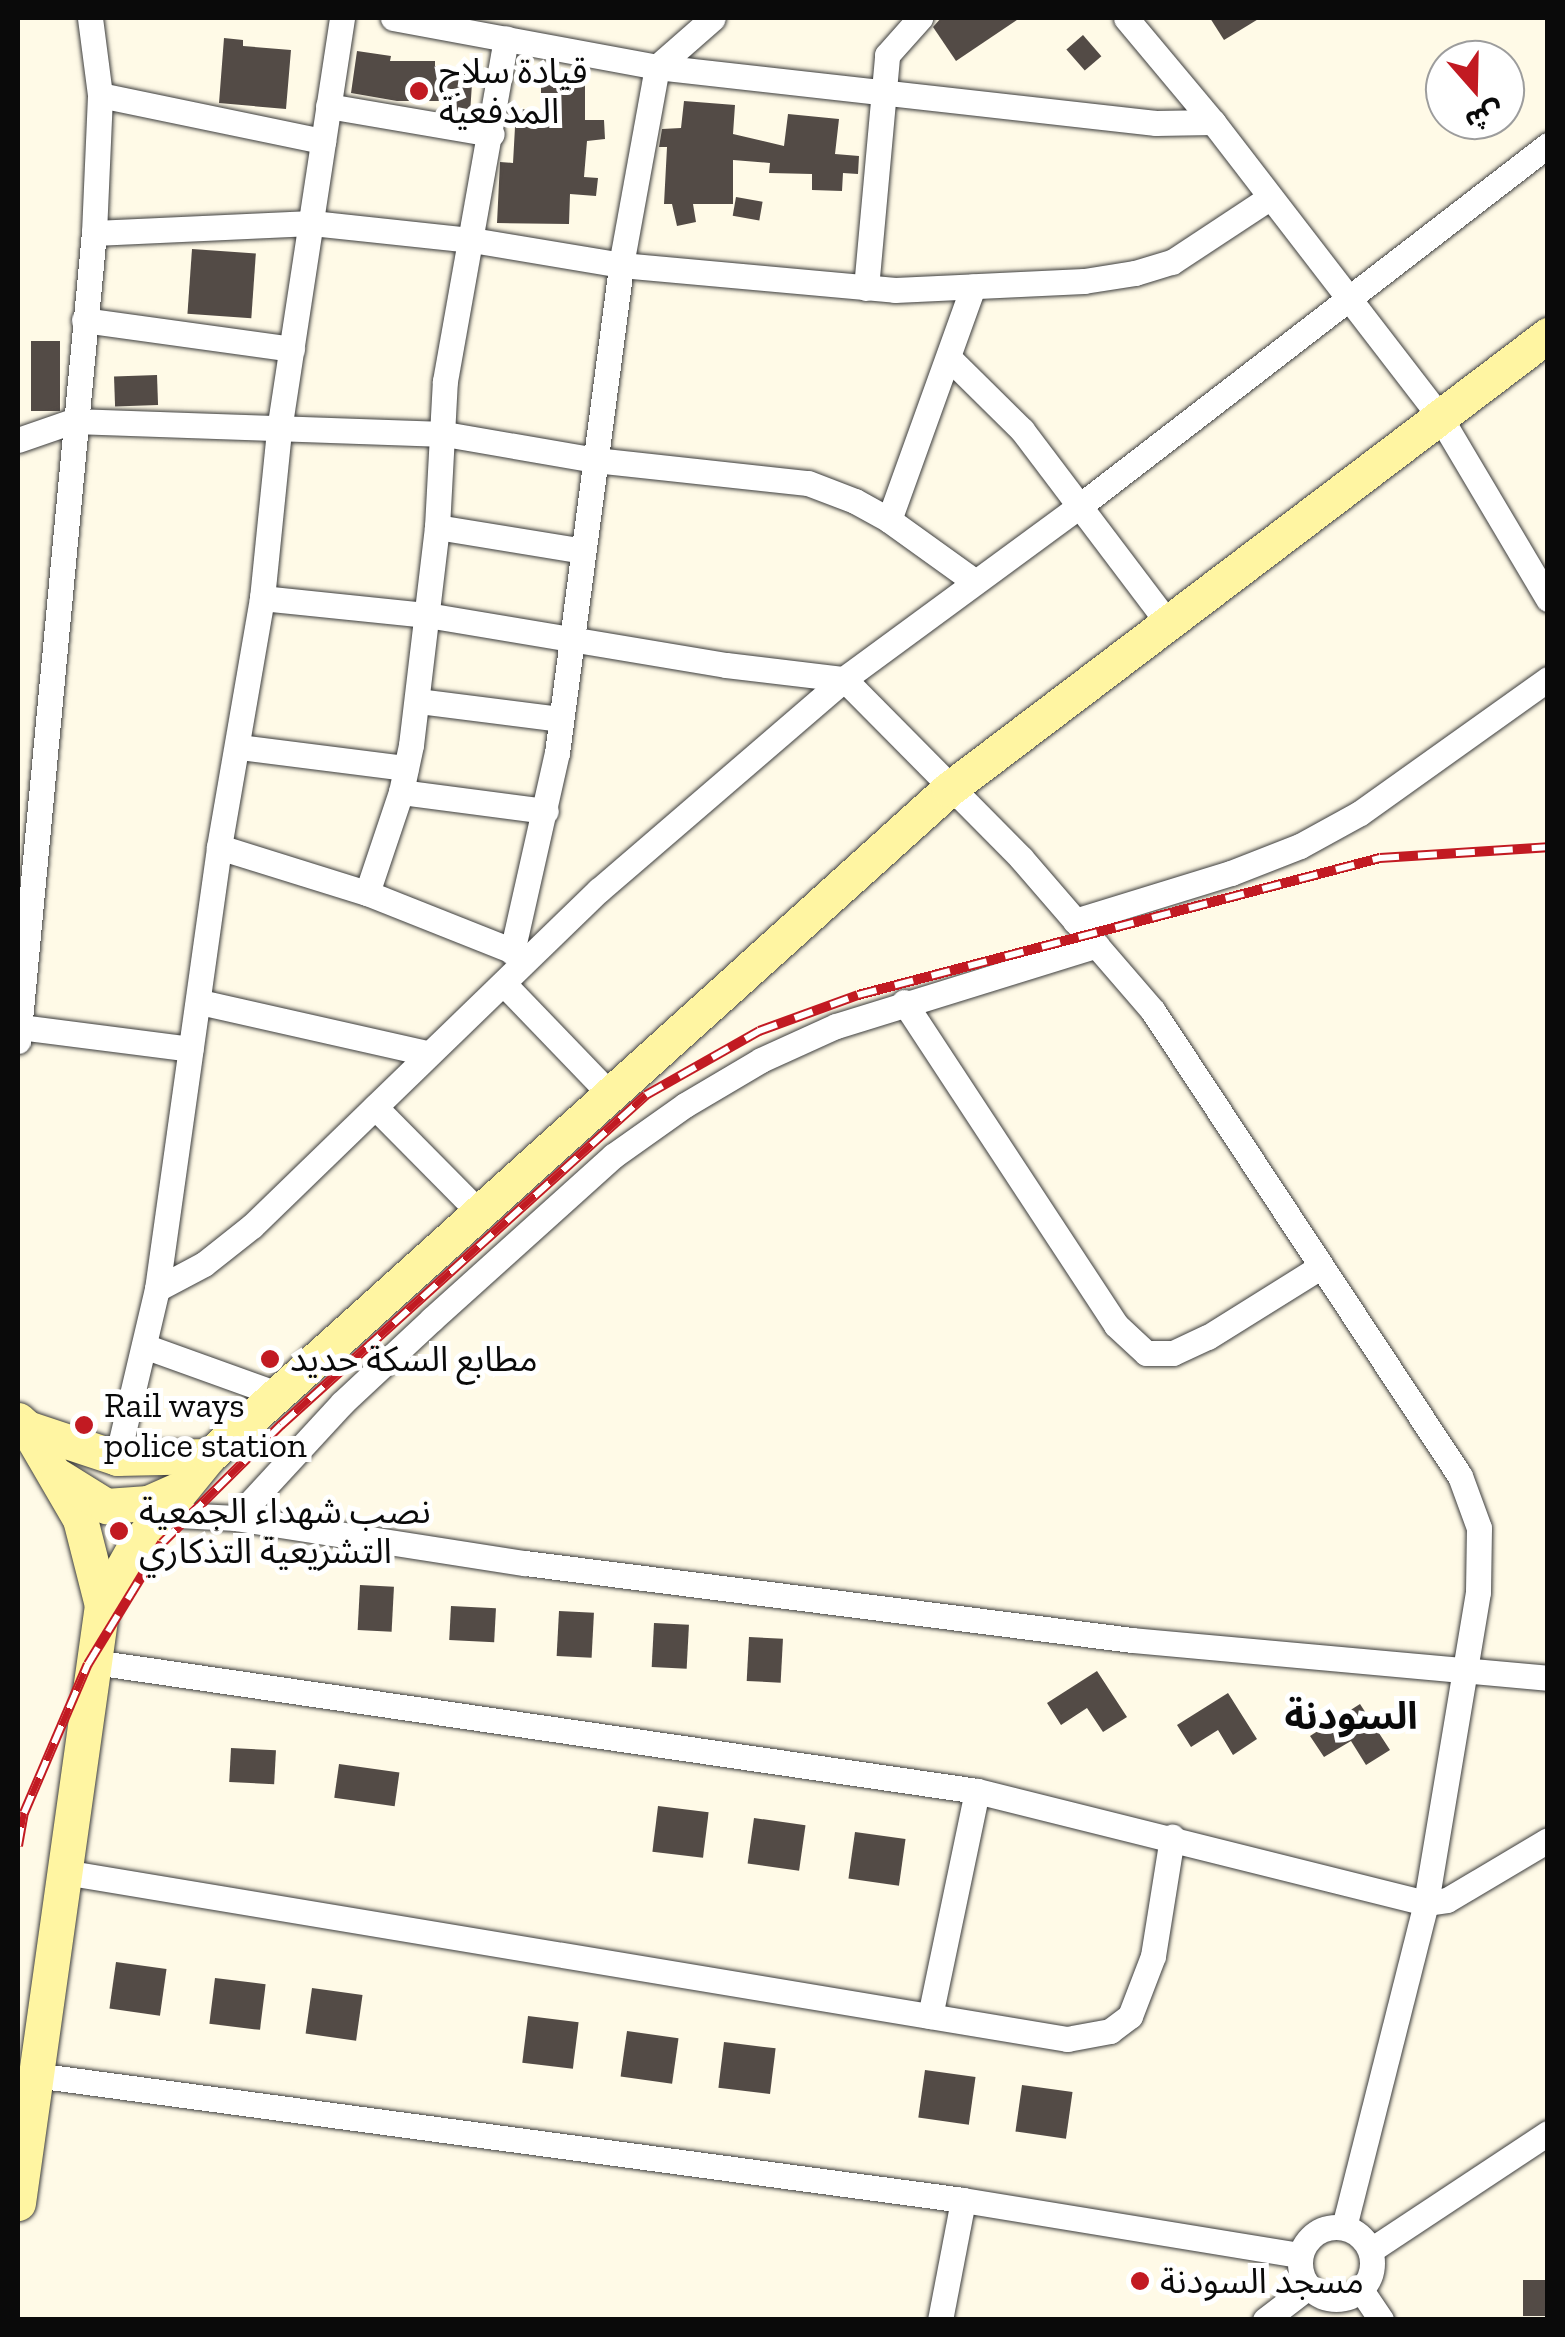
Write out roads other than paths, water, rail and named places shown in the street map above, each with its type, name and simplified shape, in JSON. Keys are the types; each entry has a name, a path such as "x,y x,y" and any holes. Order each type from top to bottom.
{"street":[{"path":"90,18 100,96 94,233 19,1034 191,1049"},
{"path":"117,1458 156,1290 220,847 262,598 279,430 342,18"},
{"path":"393,18 454,22 506,38 658,67 1156,123 1213,122"},
{"path":"156,1290 204,1264 252,1226 426,1053 504,984 521,954 561,719 621,265 658,67 713,18"},
{"path":"866,288 887,55 920,18"},
{"path":"1126,18 1213,122 1440,416 1548,599"},
{"path":"366,892 404,780 418,701 445,434 445,381 492,134 506,38"},
{"path":"100,96 323,141"},
{"path":"328,106 492,134"},
{"path":"521,954 844,680 1348,301 1548,145"},
{"path":"94,233 312,223 472,240 621,265 866,288 973,287 1084,281 1136,273 1172,262 1269,198"},
{"path":"889,520 973,287"},
{"path":"84,320 292,349"},
{"path":"102,1605 169,1502 208,1456 949,789 1548,335"},
{"path":"949,358 1022,430 1168,623"},
{"path":"18,440 74,422 445,434 595,460 808,483 855,501 889,520 974,582"},
{"path":"437,528 583,551"},
{"path":"262,598 427,615 726,665 844,680 1021,858 1154,1011 1460,1476 1479,1528 1478,1592 1426,1903 1344,2227"},
{"path":"1076,921 1231,873 1300,846 1360,813 1548,678"},
{"path":"418,701 561,719"},
{"path":"239,747 546,811"},
{"path":"220,847 366,892 521,954"},
{"path":"236,1518 342,1403 613,1156 685,1105 761,1060 904,1002 1097,945"},
{"path":"504,984 610,1094"},
{"path":"200,1002 426,1053"},
{"path":"904,1002 1116,1325 1146,1353 1173,1353 1208,1337 1320,1267"},
{"path":"375,1107 478,1212"},
{"path":"144,1346 277,1394"},
{"path":"22,1424 117,1458 208,1456"},
{"path":"18,2203 102,1605 80,1519 22,1424"},
{"path":"57,1476 106,1506 169,1502 236,1518 526,1563 1074,1632 1548,1678"},
{"path":"94,1662 976,1791 1172,1836 1426,1903 1447,1900 1548,1840"},
{"path":"930,2016 976,1791"},
{"path":"64,1872 1067,2039 1110,2031 1130,2016 1153,1956 1172,1836"},
{"path":"35,2075 963,2200 1300,2255"},
{"path":"1371,2250 1548,2133"},
{"path":"940,2320 963,2200"},
{"path":"1344,2227 1360,2235 1371,2250 1373,2264 1362,2290 1338,2300 1327,2299 1308,2287 1300,2272 1300,2255 1316,2232 1344,2227"},
{"path":"1265,2320 1308,2287"},
{"path":"1362,2290 1381,2320"}],"railway":[{"path":"18,1846 24,1813 88,1664 162,1543 281,1425 646,1095 759,1031 858,995 1380,858 1548,847"}],"place":[{"name":"قيادة سلاح المدفعية","path":"419,91"},
{"name":"مطابع السكة حديد","path":"270,1359"},
{"name":"Rail ways police station","path":"84,1425"},
{"name":"نصب شهداء الجمعية التشريعية التذكاري","path":"119,1531"},
{"name":"مسجد السودنة","path":"1140,2281"}],"district":[{"name":"السودنة","path":"1351,1717"}]}
